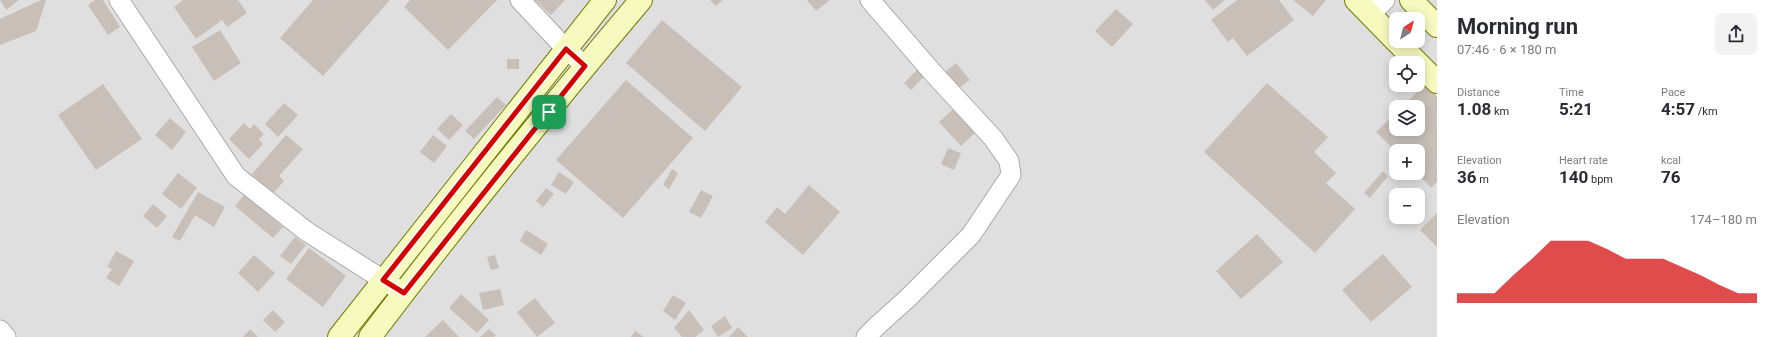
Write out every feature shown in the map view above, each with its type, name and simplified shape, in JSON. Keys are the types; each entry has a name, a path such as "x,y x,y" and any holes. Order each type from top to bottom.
{"main road":[{"path":"339,337 605,0"},
{"path":"370,337 585,66 641,0"},
{"path":"1411,0 1437,26"},
{"path":"1370,5 1389,31"},
{"path":"1403,48 1437,82"}],"street":[{"path":"119,0 236,176 306,231 404,293"},
{"path":"520,0 566,49 585,66"},
{"path":"866,337 908,298 971,235 1012,175 1009,161 993,138 933,73 870,0"},
{"path":"0,330 6,337"}],"shaded area":[{"path":"0,0 1437,0 1437,337 0,337"}],"building":[{"path":"0,0 19,0 6,10"},
{"path":"41,0 46,0 36,31 0,45 0,19"},
{"path":"95,0 103,0 120,27 108,35 88,5"},
{"path":"183,0 238,0 247,13 227,27 222,20 196,39 174,7"},
{"path":"313,0 390,0 323,76 280,38"},
{"path":"410,0 497,0 448,50 404,7"},
{"path":"535,0 565,0 551,15"},
{"path":"710,0 723,0 716,6"},
{"path":"807,0 830,0 816,11"},
{"path":"1205,0 1225,0 1213,10"},
{"path":"1237,0 1279,0 1294,20 1247,56 1233,38 1228,42 1211,20"},
{"path":"1293,0 1326,0 1313,16"},
{"path":"1116,9 1133,24 1112,47 1095,31"},
{"path":"662,20 742,87 705,131 626,63"},
{"path":"220,30 241,63 214,81 192,47"},
{"path":"507,59 519,59 519,69 507,69"},
{"path":"956,63 970,80 959,88 945,72"},
{"path":"922,65 929,71 911,90 904,83"},
{"path":"626,80 693,138 623,218 556,160"},
{"path":"1267,83 1328,137 1314,152 1336,173 1326,183 1355,209 1315,253 1204,152"},
{"path":"103,84 142,139 96,170 58,115"},
{"path":"1425,84 1437,97 1437,182 1431,188 1424,180 1425,180 1425,144 1389,145 1376,132 1389,120 1389,136 1425,136 1425,100 1409,100 1417,92 1425,92"},
{"path":"497,97 506,105 474,139 465,131"},
{"path":"284,103 298,115 278,137 265,124"},
{"path":"959,104 981,127 961,146 939,122"},
{"path":"451,114 463,125 449,140 437,129"},
{"path":"170,118 186,132 172,150 155,135"},
{"path":"244,123 250,129 254,124 264,134 259,139 263,144 249,159 229,139"},
{"path":"286,135 303,149 279,176 284,181 271,196 254,182 257,179 252,174"},
{"path":"433,135 447,146 434,163 420,152"},
{"path":"948,148 961,153 954,170 941,164"},
{"path":"672,169 678,173 669,189 663,185"},
{"path":"1383,171 1388,176 1370,198 1364,193"},
{"path":"559,172 574,182 566,194 551,185"},
{"path":"178,173 197,188 181,209 162,194"},
{"path":"809,185 840,212 803,255 765,222 777,207 785,214"},
{"path":"546,188 554,194 543,207 536,201"},
{"path":"701,190 713,196 701,218 689,212"},
{"path":"198,192 225,207 214,227 195,215 180,241 172,237"},
{"path":"244,195 283,227 273,238 235,206"},
{"path":"153,204 167,216 157,228 143,216"},
{"path":"1437,213 1437,247 1420,230"},
{"path":"526,230 548,244 541,255 520,241"},
{"path":"1257,234 1283,262 1241,299 1216,271"},
{"path":"295,237 306,245 291,264 280,256"},
{"path":"309,248 346,276 323,307 286,279"},
{"path":"116,251 134,261 119,286 106,278 112,269 107,267"},
{"path":"1383,254 1412,287 1371,322 1342,290"},
{"path":"254,255 275,273 258,292 238,273"},
{"path":"495,255 499,268 491,270 487,257"},
{"path":"500,289 504,305 483,310 479,293"},
{"path":"461,294 489,320 477,333 449,308"},
{"path":"673,295 686,303 675,320 663,311"},
{"path":"535,298 555,323 537,337 517,312"},
{"path":"273,310 285,322 275,332 263,320"},
{"path":"689,310 704,330 695,337 682,337 674,328"},
{"path":"725,316 732,328 718,337 711,326"},
{"path":"443,320 459,337 425,337"},
{"path":"738,327 748,337 729,337"},
{"path":"250,329 258,337 243,337"},
{"path":"489,329 496,335 494,337 480,337"},
{"path":"635,331 644,337 631,337"}],"route":[{"path":"566,49 585,66 549,112 404,293 383,280 566,49"}]}
